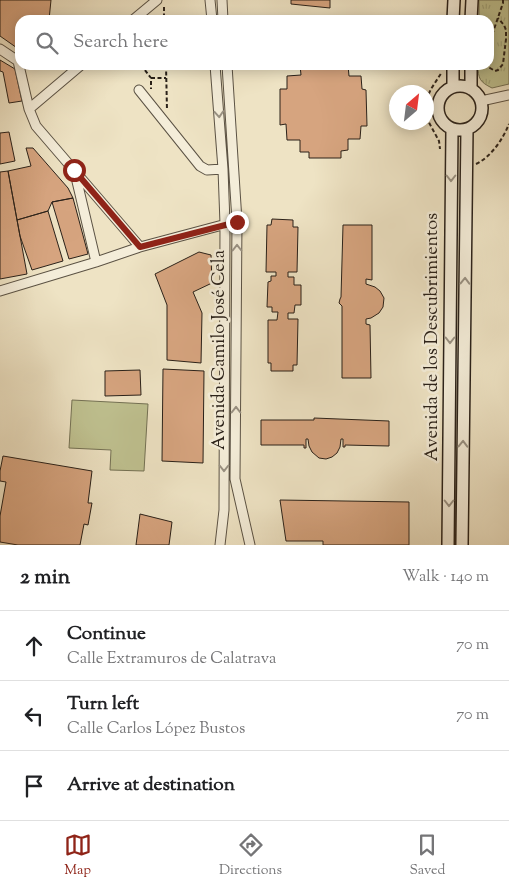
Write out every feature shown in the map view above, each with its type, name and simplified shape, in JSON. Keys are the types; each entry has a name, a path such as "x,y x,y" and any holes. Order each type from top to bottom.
{"street":[{"path":"139,15 156,0"},
{"path":"210,0 212,15"},
{"path":"222,0 223,15"},
{"path":"454,0 454,15"},
{"path":"472,0 472,15"},
{"path":"0,49 15,59"},
{"path":"20,70 29,109 36,126 140,247"},
{"path":"29,109 75,70"},
{"name":"Avenida Camilo José Cela","path":"216,70 225,224 224,510 220,545"},
{"name":"Avenida Camilo José Cela","path":"227,70 237,222 235,479 250,545"},
{"path":"453,70 453,87"},
{"path":"470,88 471,70"},
{"path":"463,86 470,88 481,101 482,110 478,122 468,129 452,129 445,125 439,115 439,100 445,92 453,87 463,86"},
{"path":"139,90 200,166 207,170 223,169"},
{"path":"481,101 509,95"},
{"name":"Avenida de los Descubrimientos","path":"448,545 452,129"},
{"name":"Avenida de los Descubrimientos","path":"462,545 468,129"},
{"path":"74,170 96,262"},
{"path":"0,291 140,247 237,222"}],"path":[{"path":"494,29 503,0"},
{"path":"164,7 164,15"},
{"path":"493,70 495,71 500,67 504,58 506,30 498,18"},
{"path":"145,70 151,78 151,94"},
{"path":"162,107 167,113 166,70"},
{"path":"434,85 442,70"},
{"path":"151,78 166,78"},
{"path":"467,167 479,163 488,155 498,144 509,124"}],"green space":[{"path":"479,0 509,0 509,84 492,88 482,82 479,77 478,70 494,70 494,15 479,15"},
{"path":"72,400 148,404 144,471 110,470 111,450 69,448"}],"building":[{"path":"0,0 51,0 50,15 15,15 15,46 0,36"},
{"path":"291,0 330,0 330,8 291,4"},
{"path":"0,60 15,69 22,101 9,103 3,72 0,71"},
{"path":"300,70 348,70 349,76 361,76 362,89 366,90 367,126 361,126 360,139 348,139 348,150 341,151 341,158 309,158 309,152 300,152 300,140 287,140 286,124 280,125 280,89 287,89 287,76 301,75"},
{"path":"9,132 15,161 0,164 0,133"},
{"path":"26,148 33,148 68,188 73,198 52,202 48,211 17,220 8,171 31,166"},
{"path":"8,171 27,274 0,279 0,172"},
{"path":"73,198 88,254 69,259 52,202"},
{"path":"48,211 63,261 32,270 20,236 17,220"},
{"path":"272,219 293,220 293,227 298,227 297,272 288,272 288,277 294,277 294,285 301,285 301,305 295,305 294,313 288,313 288,319 298,319 297,365 293,365 293,371 271,371 271,363 268,363 268,320 277,320 278,312 272,312 272,307 267,307 268,282 271,281 271,276 276,276 276,272 266,272 267,225 271,225"},
{"path":"343,225 372,225 372,280 366,279 366,284 375,287 384,298 383,307 379,313 366,319 366,324 370,325 371,378 342,378 342,306 339,303 341,297"},
{"path":"199,252 211,255 212,283 193,292 202,313 201,363 167,360 167,305 155,274"},
{"path":"163,369 204,371 203,463 162,461"},
{"path":"140,370 141,395 105,396 105,371"},
{"path":"314,418 389,421 389,446 345,445 343,447 343,439 341,439 337,453 326,459 319,458 312,452 308,439 306,439 306,448 304,448 304,445 261,445 261,420 314,420"},
{"path":"3,456 92,471 88,503 92,503 88,525 84,524 80,545 18,545 0,542 0,516 6,482 0,481"},
{"path":"280,500 409,502 409,545 323,545 323,541 286,541"},
{"path":"140,514 172,522 169,545 136,545"}],"route":[{"path":"74,170 140,247 237,222"}]}
